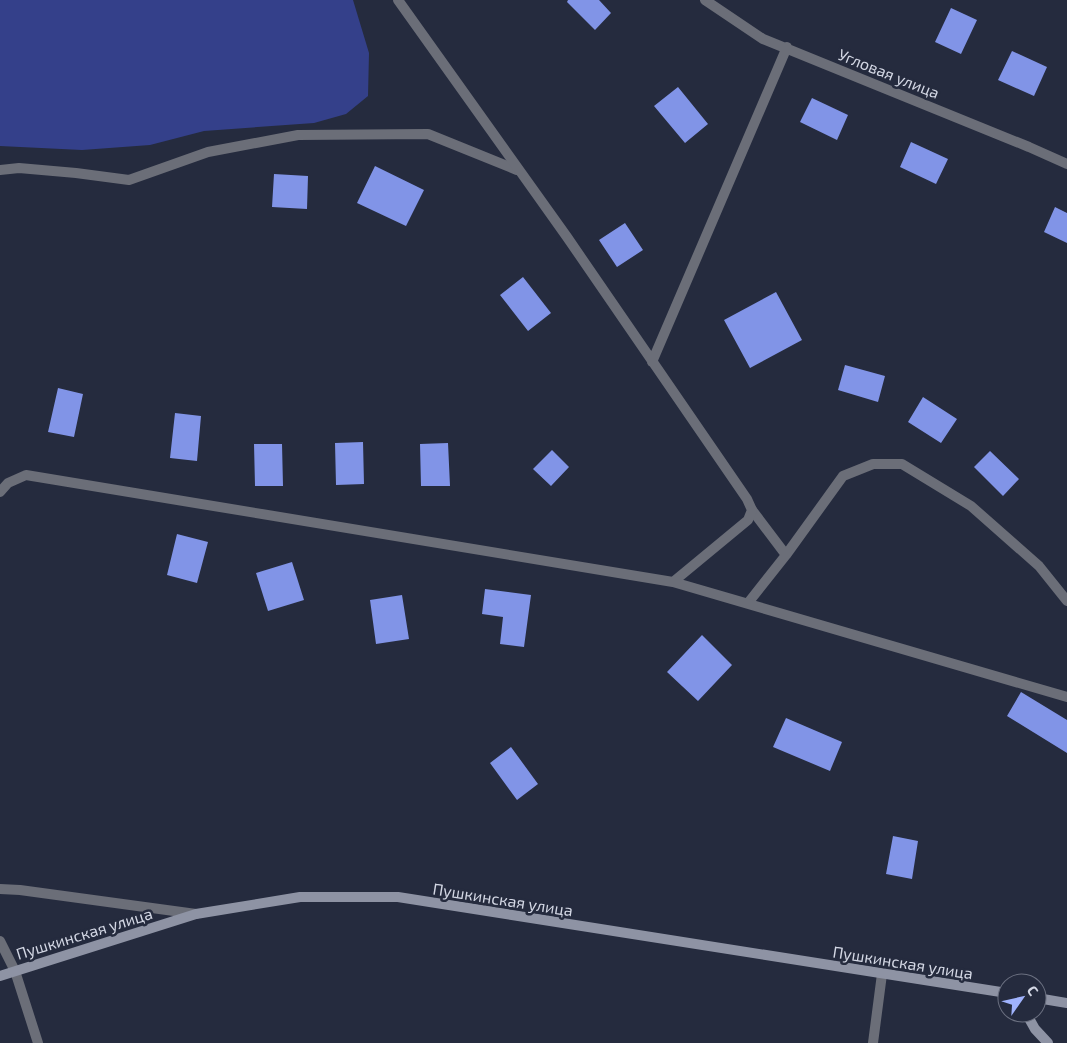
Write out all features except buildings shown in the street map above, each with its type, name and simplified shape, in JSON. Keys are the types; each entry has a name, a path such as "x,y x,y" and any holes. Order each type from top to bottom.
{"main road":[{"name":"Пушкинская улица","path":"0,976 196,914 300,898 398,897 997,991"},
{"path":"1047,1000 1067,1003"},
{"path":"1032,1023 1048,1043"}],"street":[{"path":"398,0 567,238 747,499 752,510 786,555"},
{"name":"Угловая улица","path":"705,0 763,39 787,47 1067,164"},
{"path":"652,362 787,47"},
{"path":"0,170 19,168 76,172 129,180 208,152 298,135 428,134 518,170"},
{"path":"748,603 786,555 843,476 873,464 902,464 971,506 1039,566 1067,601"},
{"path":"0,492 8,483 26,475 673,582 1067,697"},
{"path":"673,582 748,520 752,510"},
{"path":"0,889 20,890 196,914"},
{"path":"0,941 15,970 38,1043"},
{"path":"873,1043 882,974"}],"shaded area":[{"path":"0,0 353,0 369,53 368,96 346,114 314,123 204,131 150,145 82,150 0,146"}]}
